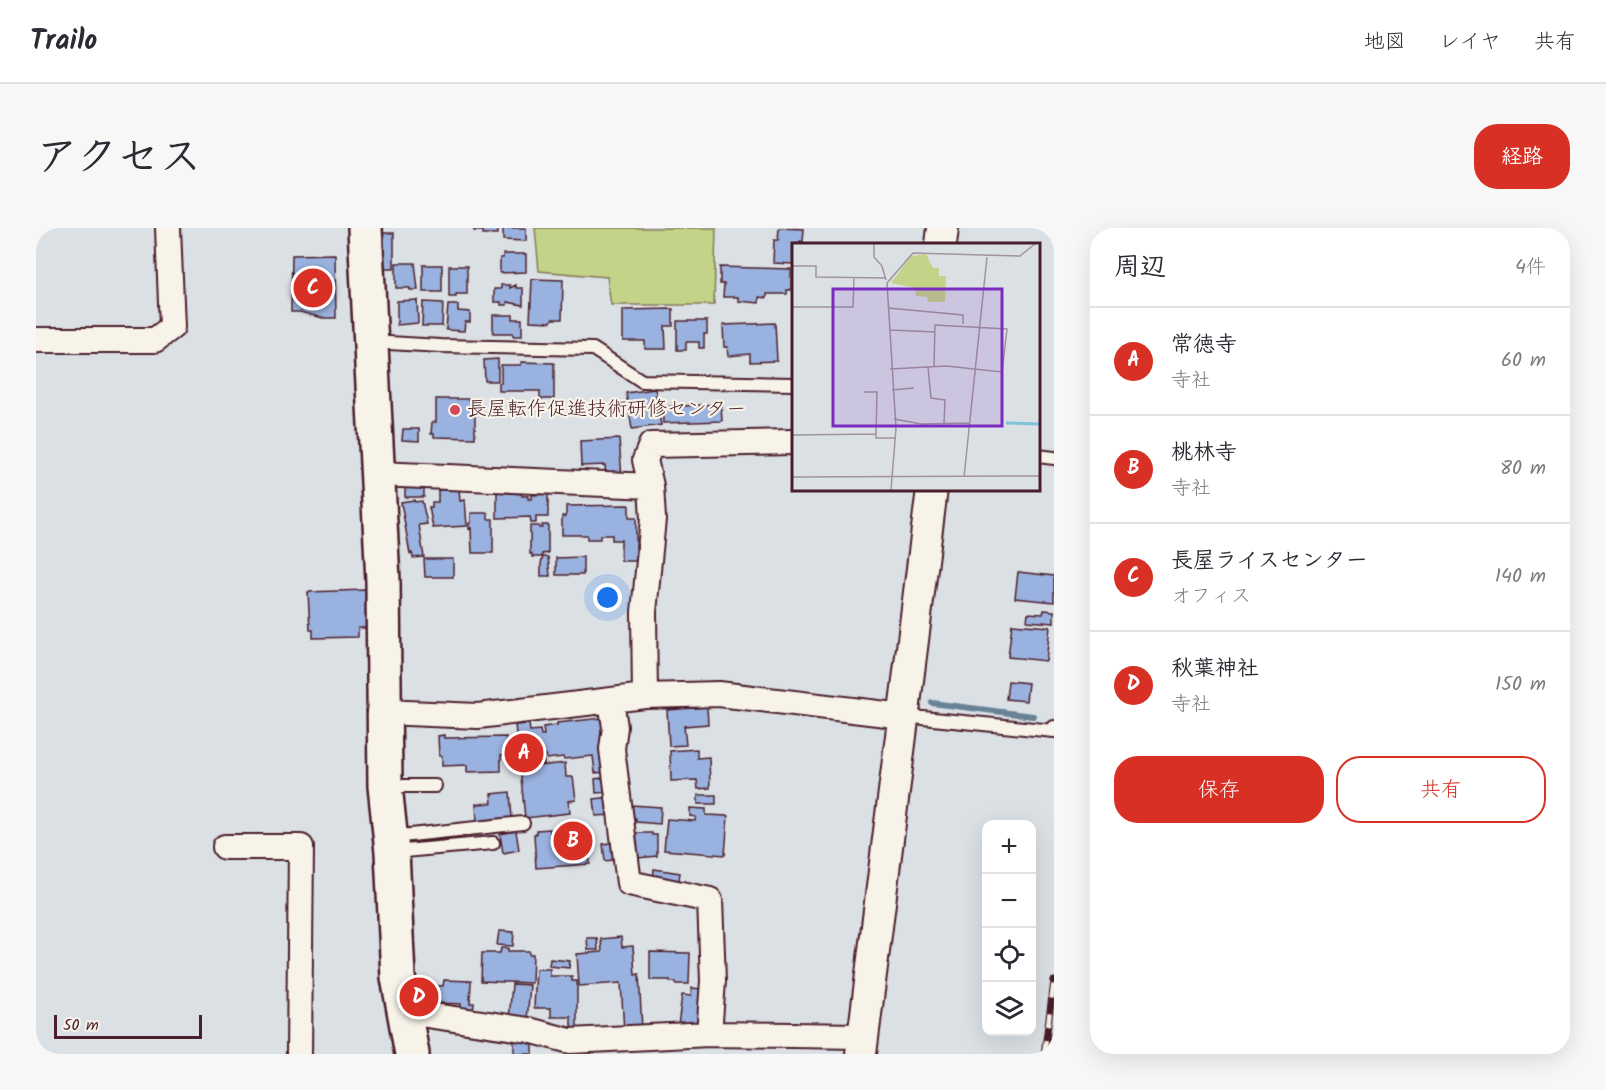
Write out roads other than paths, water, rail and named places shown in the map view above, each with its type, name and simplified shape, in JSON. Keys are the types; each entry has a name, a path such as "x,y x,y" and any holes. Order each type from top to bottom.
{"main road":[{"path":"365,228 383,581 385,786 391,844 398,977 412,1054"}],"street":[{"path":"36,340 155,340 172,327 168,228"},
{"path":"941,243 944,228"},
{"path":"645,696 644,612 653,519 651,486 645,460 651,445 792,442"},
{"path":"378,474 651,486"},
{"path":"406,1012 529,1030 570,1041 709,1034 862,1045 932,490"},
{"path":"383,712 478,716 645,696 719,694 903,716"},
{"path":"610,701 615,727 612,749 629,883 710,900 713,981 709,1034"},
{"path":"225,847 301,847 299,1054"}],"lane":[{"path":"370,342 593,349 642,381 792,384"},
{"path":"1039,456 1054,459"},
{"path":"903,716 1054,730 1054,728"},
{"path":"385,786 435,786"},
{"path":"391,844 523,823"},
{"path":"391,844 493,843"}],"waterway":[{"path":"932,703 1033,716"}],"railway":[{"path":"1044,1054 1054,981"}],"place":[{"name":"長屋ライスセンター","path":"313,288"},
{"name":"長屋転作促進技術研修センター","path":"455,410"},
{"name":"常徳寺","path":"524,753"},
{"name":"桃林寺","path":"573,841"},
{"name":"秋葉神社","path":"419,997"}]}
